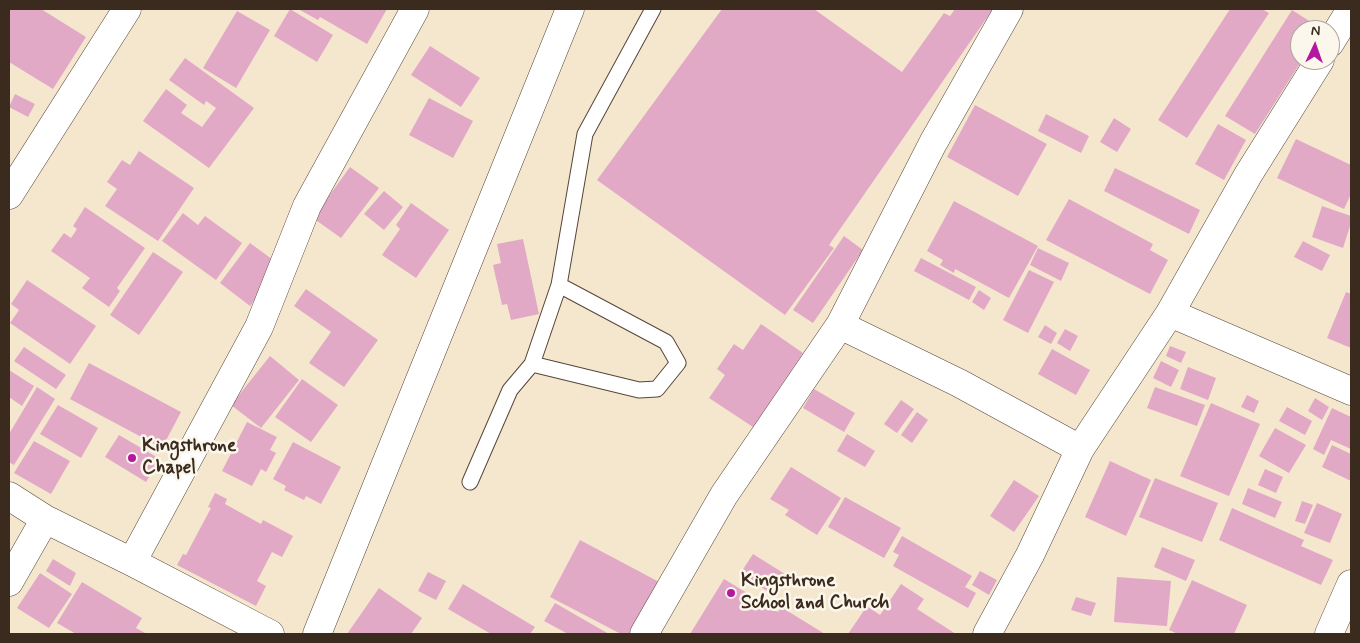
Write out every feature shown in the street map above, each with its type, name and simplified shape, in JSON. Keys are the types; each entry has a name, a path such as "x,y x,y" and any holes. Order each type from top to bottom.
{"street":[{"path":"9,195 127,9"},
{"path":"132,562 259,326 307,206 415,9"},
{"path":"317,634 570,9"},
{"path":"644,634 724,495 840,325 933,143 1009,9"},
{"path":"1340,27 1351,9"},
{"path":"987,634 1030,554 1080,449 1170,313 1248,175 1314,70"},
{"path":"1170,313 1351,391"},
{"path":"840,325 960,383 1080,449"},
{"path":"9,496 46,519 270,634"},
{"path":"9,582 46,519"},
{"path":"1329,634 1351,584"}],"lane":[{"path":"470,482 510,390 532,364 559,285 584,134 653,9"},
{"path":"532,364 639,390 658,389 678,363 666,342 559,285"}],"building":[{"path":"9,9 41,9 86,37 53,89 9,62"},
{"path":"290,9 333,35 317,62 274,36"},
{"path":"298,9 387,9 367,44 320,17 318,20"},
{"path":"722,9 814,9 902,72 944,13 950,16 955,9 993,9 829,245 834,248 785,315 597,180"},
{"path":"1230,9 1262,9 1269,13 1187,138 1158,120"},
{"path":"1292,10 1308,20 1290,20 1290,70 1296,70 1255,134 1225,116"},
{"path":"237,11 270,30 236,88 203,68"},
{"path":"430,46 480,78 461,107 411,75"},
{"path":"185,58 254,108 209,168 143,121 166,89 187,105 181,113 202,127 216,108 206,101 204,105 169,80"},
{"path":"15,94 35,104 28,117 9,107"},
{"path":"429,98 473,121 453,158 409,135"},
{"path":"975,105 1047,144 1018,196 947,157"},
{"path":"1046,114 1089,136 1081,153 1038,131"},
{"path":"1114,118 1131,129 1117,152 1100,142"},
{"path":"1218,124 1246,140 1224,180 1195,164"},
{"path":"1296,139 1351,165 1351,194 1344,209 1277,178"},
{"path":"139,151 194,188 158,241 105,206 117,189 107,182 122,160 130,165"},
{"path":"350,167 379,188 341,238 313,218"},
{"path":"1115,168 1200,210 1189,234 1104,191"},
{"path":"384,191 403,207 384,230 364,214"},
{"path":"1069,199 1153,244 1150,250 1168,260 1150,294 1046,240"},
{"path":"954,201 1038,246 1009,298 955,269 954,273 940,265 943,260 927,251"},
{"path":"411,203 449,230 416,278 382,255 400,229 396,225"},
{"path":"1322,206 1351,216 1351,223 1343,248 1312,237"},
{"path":"85,207 145,248 117,288 120,291 109,307 82,288 90,278 51,251 64,233 71,238 77,229 73,226"},
{"path":"183,213 198,225 205,216 242,243 216,280 162,241"},
{"path":"844,236 863,250 813,323 793,310"},
{"path":"523,239 539,314 511,320 507,304 502,305 493,265 501,263 497,244"},
{"path":"1303,241 1330,255 1322,271 1294,257"},
{"path":"250,243 276,262 271,278 250,306 220,283"},
{"path":"1038,248 1069,263 1061,281 1030,265"},
{"path":"153,252 183,272 139,335 110,315"},
{"path":"921,258 976,287 969,300 914,271"},
{"path":"1029,270 1054,282 1028,333 1003,320"},
{"path":"27,280 96,326 70,364 10,323 19,310 11,304"},
{"path":"306,289 378,340 344,387 309,363 331,332 294,306"},
{"path":"979,290 991,298 984,310 972,302"},
{"path":"1346,292 1351,294 1351,348 1327,338"},
{"path":"761,324 803,353 753,427 709,398 725,375 717,369 734,344 743,350"},
{"path":"1045,325 1057,333 1051,344 1038,337"},
{"path":"1065,329 1078,336 1070,351 1057,343"},
{"path":"1170,346 1186,352 1181,363 1166,356"},
{"path":"24,347 66,375 56,389 14,361"},
{"path":"1052,349 1090,370 1076,395 1038,374"},
{"path":"270,356 299,380 261,428 231,405"},
{"path":"1161,361 1179,370 1171,387 1153,378"},
{"path":"89,363 181,412 162,448 70,399"},
{"path":"1188,367 1216,378 1208,400 1180,389"},
{"path":"9,370 34,386 22,406 9,397"},
{"path":"302,379 338,405 311,442 275,417"},
{"path":"37,387 55,399 14,465 9,462 9,434"},
{"path":"1155,387 1205,405 1197,426 1147,408"},
{"path":"814,389 855,413 844,432 803,408"},
{"path":"1247,395 1259,401 1254,413 1241,407"},
{"path":"1315,398 1329,407 1322,420 1308,411"},
{"path":"901,400 914,409 897,433 884,424"},
{"path":"1211,403 1260,424 1229,496 1180,476"},
{"path":"58,405 98,428 81,458 40,434"},
{"path":"1287,407 1312,421 1305,435 1279,421"},
{"path":"1332,408 1351,417 1351,449 1331,440 1324,455 1313,449"},
{"path":"917,412 928,420 912,443 901,435"},
{"path":"247,422 277,437 270,450 276,453 266,472 261,469 252,486 222,471"},
{"path":"1275,428 1306,445 1289,473 1259,456"},
{"path":"847,434 875,451 865,467 837,451"},
{"name":"Kingsthrone Chapel","path":"119,435 160,459 146,482 105,457"},
{"path":"34,441 70,461 51,494 14,473"},
{"path":"293,442 341,467 321,504 306,496 304,500 284,490 286,486 273,479"},
{"path":"1332,445 1351,454 1351,481 1322,467"},
{"path":"1110,461 1151,480 1126,536 1085,517"},
{"path":"791,467 841,498 817,535 785,515 789,510 770,499"},
{"path":"1265,469 1283,477 1276,493 1258,485"},
{"path":"1155,478 1218,503 1202,542 1139,517"},
{"path":"1014,480 1039,496 1014,532 990,516"},
{"path":"1248,488 1282,502 1275,518 1242,504"},
{"path":"215,493 227,499 225,504 261,524 263,520 293,536 282,557 272,552 257,581 266,586 256,606 177,565 183,554 186,555 211,508 208,507"},
{"path":"845,497 901,528 884,558 828,527"},
{"path":"1302,501 1313,505 1305,524 1295,521"},
{"path":"1317,503 1342,514 1330,543 1304,533"},
{"path":"1232,508 1304,540 1301,546 1333,560 1321,585 1219,540"},
{"path":"902,536 972,576 965,587 976,593 968,608 893,566 899,555 893,552"},
{"path":"580,540 661,583 634,634 621,634 550,597"},
{"path":"1162,547 1195,560 1186,581 1154,567"},
{"path":"753,554 785,574 772,594 740,574"},
{"path":"53,559 76,573 70,586 46,571"},
{"path":"980,571 997,580 989,595 972,585"},
{"path":"428,572 446,581 436,600 418,591"},
{"path":"40,573 72,594 49,628 17,608"},
{"path":"1117,577 1171,581 1167,626 1114,622"},
{"name":"Kingsthrone School and Church","path":"724,579 778,612 781,607 825,634 690,634"},
{"path":"1192,580 1247,605 1234,634 1178,634 1169,630"},
{"path":"82,582 142,618 136,628 147,634 76,634 57,623"},
{"path":"463,584 535,627 530,634 491,634 448,609"},
{"path":"901,584 924,599 917,609 956,634 848,634 867,606 880,615"},
{"path":"379,588 422,618 411,634 347,634"},
{"path":"1076,597 1096,603 1091,616 1071,610"},
{"path":"555,603 609,634 568,634 544,621"}],"place":[{"name":"Kingsthrone Chapel","path":"132,458"},
{"name":"Kingsthrone School and Church","path":"731,593"}]}
